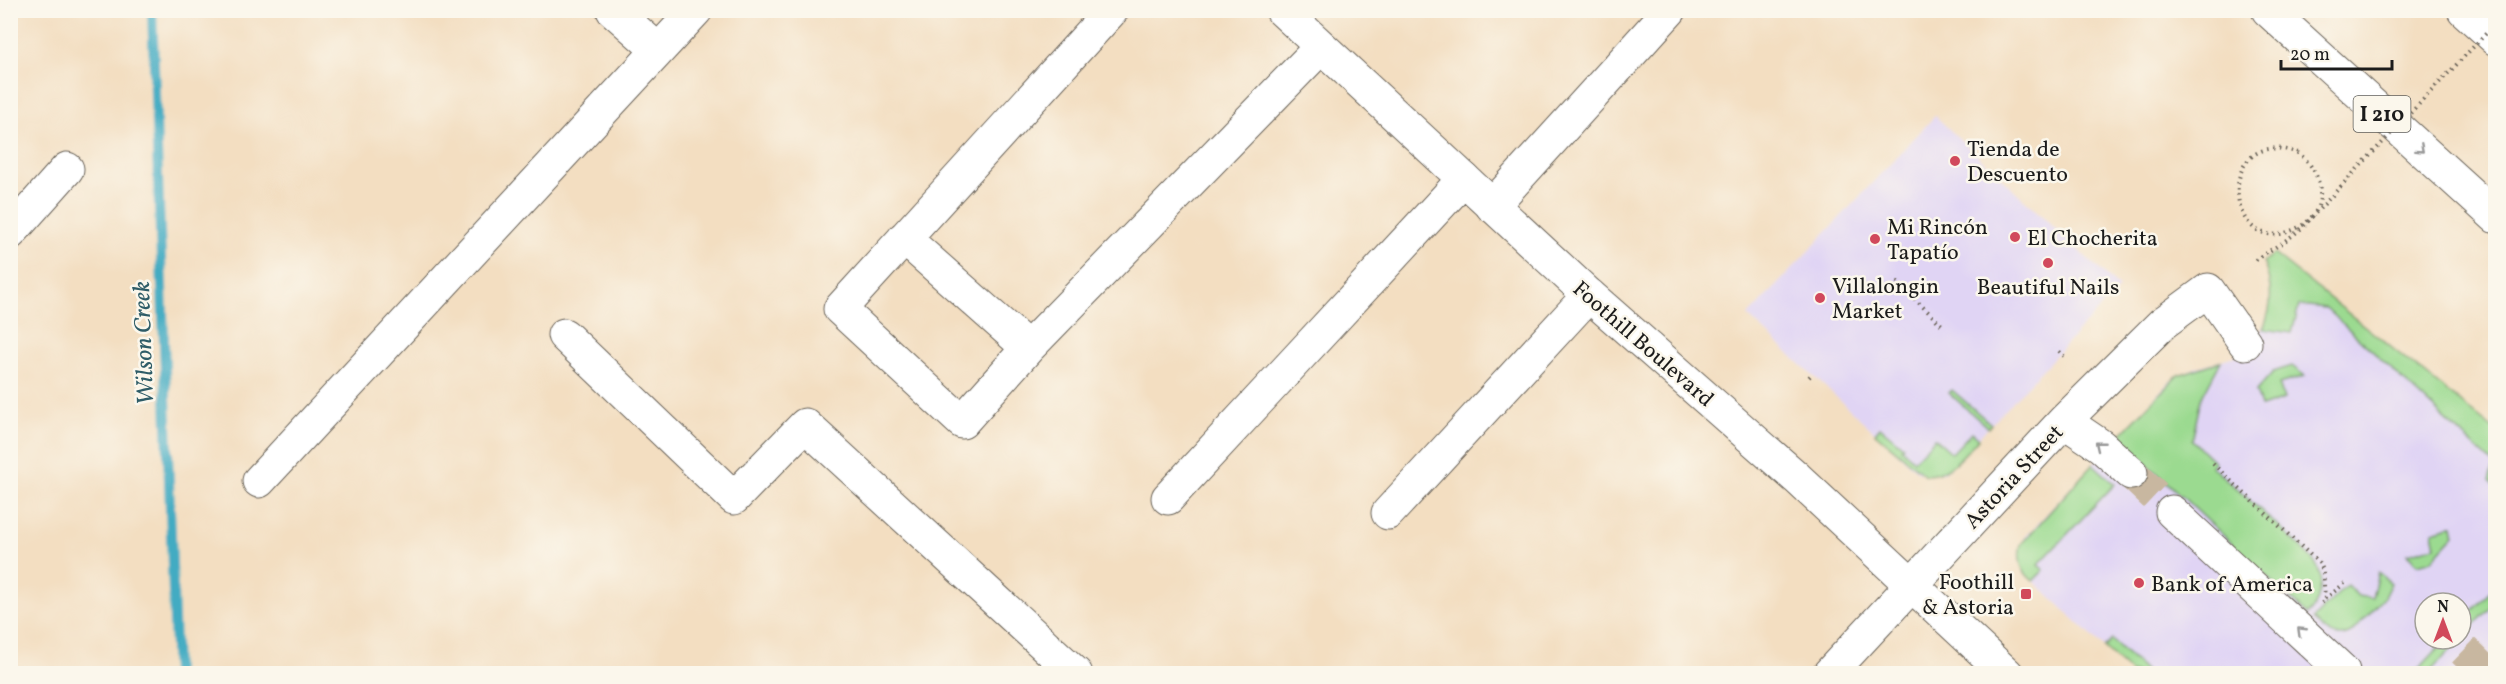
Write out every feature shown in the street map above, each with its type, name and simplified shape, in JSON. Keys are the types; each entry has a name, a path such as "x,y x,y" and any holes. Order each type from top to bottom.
{"main road":[{"path":"613,10 658,50"},
{"path":"259,481 696,10"},
{"path":"1112,10 840,309 962,422 1028,348 1321,46"},
{"name":"Foothill Boulevard","path":"1282,10 1589,295 1797,478 2007,674"},
{"path":"1492,206 1670,10"},
{"name":"I 210","path":"2268,10 2496,217"},
{"path":"2464,10 2496,39"},
{"path":"10,233 67,169"},
{"path":"1168,498 1464,179"},
{"path":"904,238 1028,348"},
{"name":"Astoria Street","path":"1829,674 2064,421 2163,323 2208,290 2245,343"},
{"path":"1388,513 1589,295"},
{"path":"564,335 734,498 805,425 1076,674"},
{"path":"2064,421 2101,446 2131,473"},
{"path":"2172,512 2343,671"}],"path":[{"path":"2255,260 2300,229 2315,212 2320,188 2317,174 2312,166 2298,153 2281,148 2262,152 2249,161 2240,172 2236,186 2241,213 2253,227 2273,234 2282,234 2307,222 2496,23"},
{"path":"1897,282 1944,327"},
{"path":"2059,351 2064,356"},
{"path":"2213,464 2320,564 2323,570 2325,599"},
{"path":"2318,608 2344,583"}],"shaded area":[{"path":"1935,116 2119,288 1950,468 1943,473 1925,475 1917,471 1748,316"},
{"path":"2274,254 2495,430 2495,673 2131,673 2023,571 2019,552 2025,537 2168,383 2178,375 2197,367 2235,356 2256,338 2267,319 2271,298 2268,273 2263,262"}],"green space":[{"path":"2274,254 2495,430 2495,487 2489,481 2494,465 2326,308 2299,305 2292,333 2263,329 2269,312 2270,288 2263,262"},
{"path":"2221,361 2201,399 2192,440 2215,462 2211,466 2313,560 2318,568 2321,581 2320,593 2308,615 2140,457 2115,440 2178,375"},
{"path":"2292,366 2305,376 2279,384 2284,399 2261,407 2256,391 2273,372"},
{"path":"1952,390 1991,424 1988,428 1949,393"},
{"path":"1880,427 1903,446 1901,448 1914,460 1935,438 1952,453 1972,432 1979,438 1949,468 1942,472 1925,475 1875,433"},
{"path":"2093,464 2115,484 2038,565 2044,570 2033,581 2021,565 2021,544"},
{"path":"2453,525 2455,535 2432,560 2418,564 2407,554 2436,546 2433,531"},
{"path":"2378,572 2391,583 2383,599 2351,633 2340,636 2330,634 2313,619 2347,585 2358,596 2372,598"},
{"path":"2495,586 2495,603 2473,626 2473,611"},
{"path":"2112,640 2147,673 2131,673 2104,648"},
{"path":"2436,651 2450,651 2429,673 2415,673"}],"waterway":[{"name":"Wilson Creek","path":"152,10 176,674"}],"tunnel":[{"path":"2131,473 2172,512"},
{"path":"2464,674 2496,641"}],"place":[{"name":"Tienda de Descuento","path":"1955,161"},
{"name":"El Chocherita","path":"2015,237"},
{"name":"Mi Rincón Tapatío","path":"1875,239"},
{"name":"Beautiful Nails","path":"2048,263"},
{"name":"Villalongin Market","path":"1820,298"},
{"name":"Bank of America","path":"2139,583"},
{"name":"Foothill & Astoria","path":"2026,594"}]}
